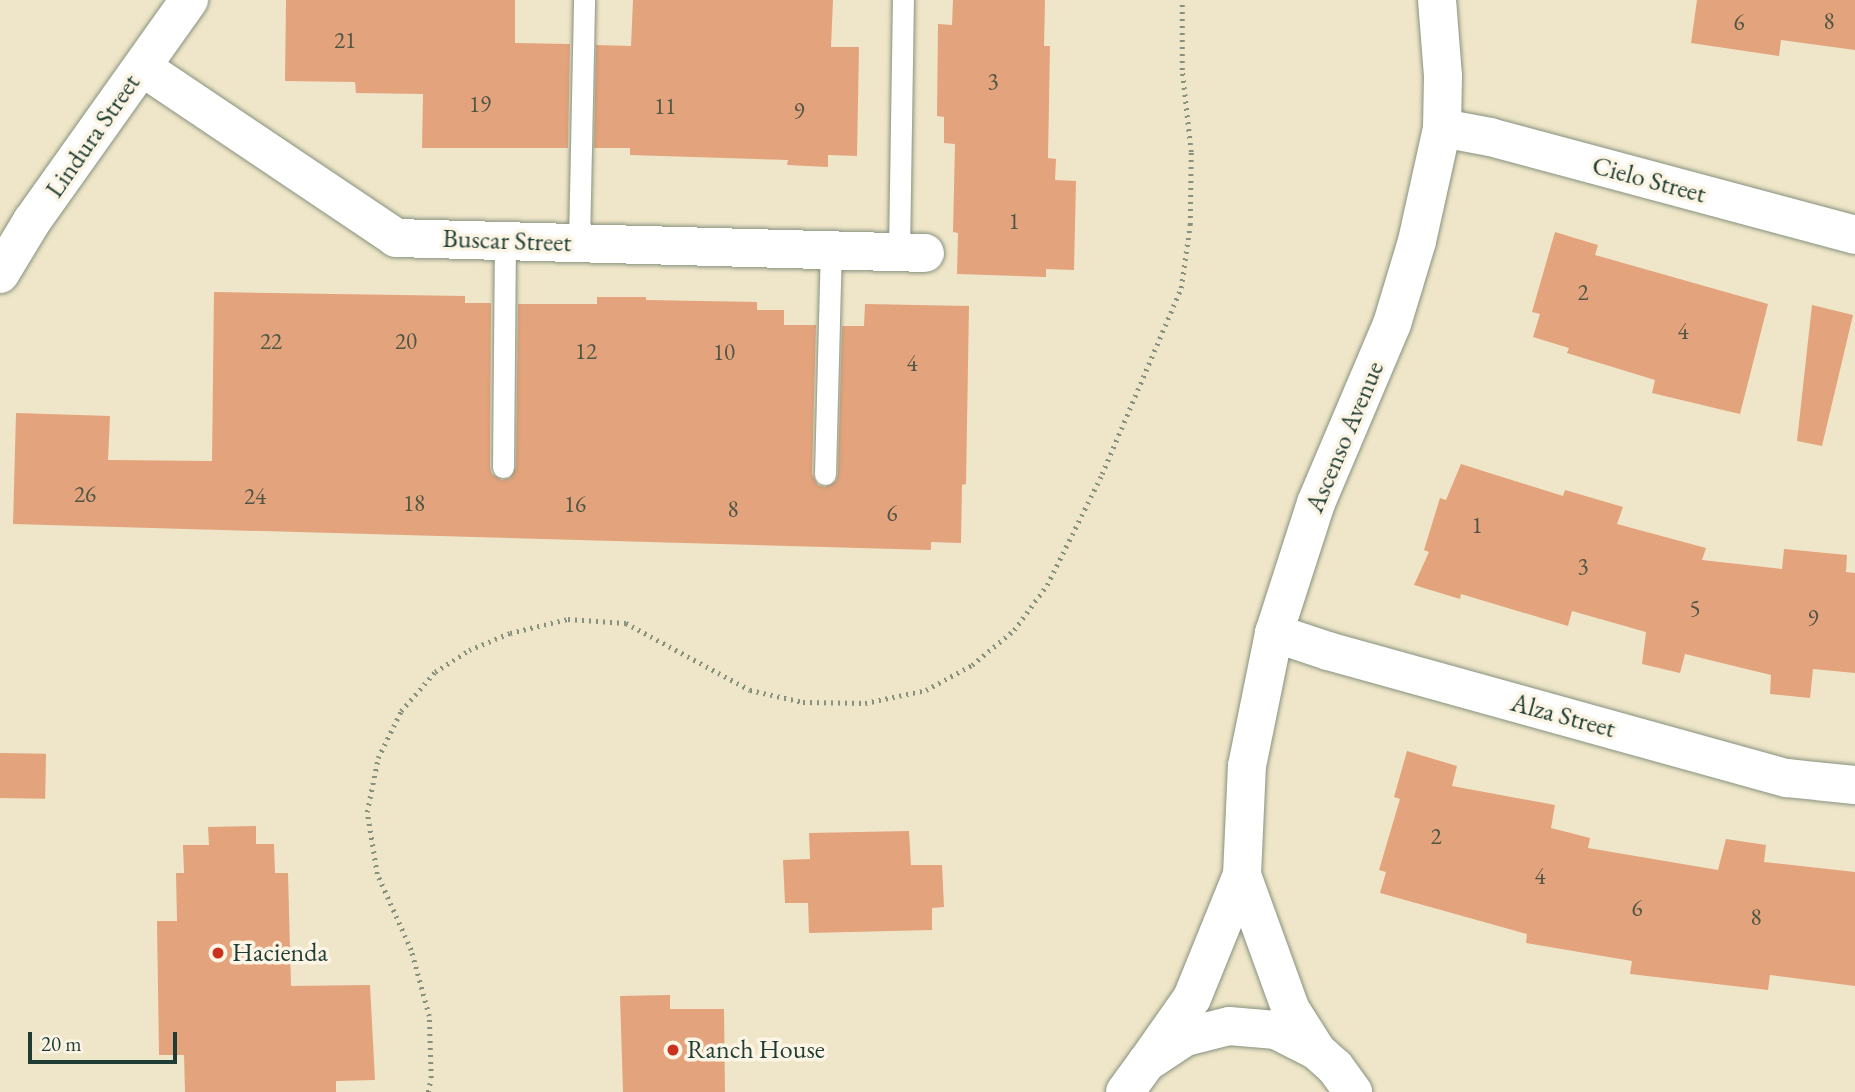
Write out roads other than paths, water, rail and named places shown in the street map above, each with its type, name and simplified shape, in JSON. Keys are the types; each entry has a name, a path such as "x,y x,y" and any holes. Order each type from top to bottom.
{"street":[{"name":"Lindura Street","path":"0,274 32,222 189,0"},
{"name":"Ascenso Avenue","path":"1136,1077 1192,998 1242,875 1247,766 1274,633 1317,503 1392,324 1417,241 1442,128 1443,76 1437,0"},
{"name":"Buscar Street","path":"142,67 397,238 912,253"},
{"name":"Cielo Street","path":"1442,128 1490,136 1855,235"},
{"name":"Alza Street","path":"1274,633 1328,652 1787,778 1855,785"},
{"name":"Ascenso Avenue","path":"1242,875 1291,1010 1317,1051 1356,1090"},
{"name":"Ascenso Avenue","path":"1136,1077 1185,1037 1230,1026 1276,1030 1317,1051"}],"lane":[{"path":"579,243 584,0"},
{"path":"903,0 912,253"},
{"path":"503,467 505,241"},
{"path":"825,474 831,250"}],"place":[{"name":"Hacienda","path":"218,953"},
{"name":"Ranch House","path":"673,1050"}]}
